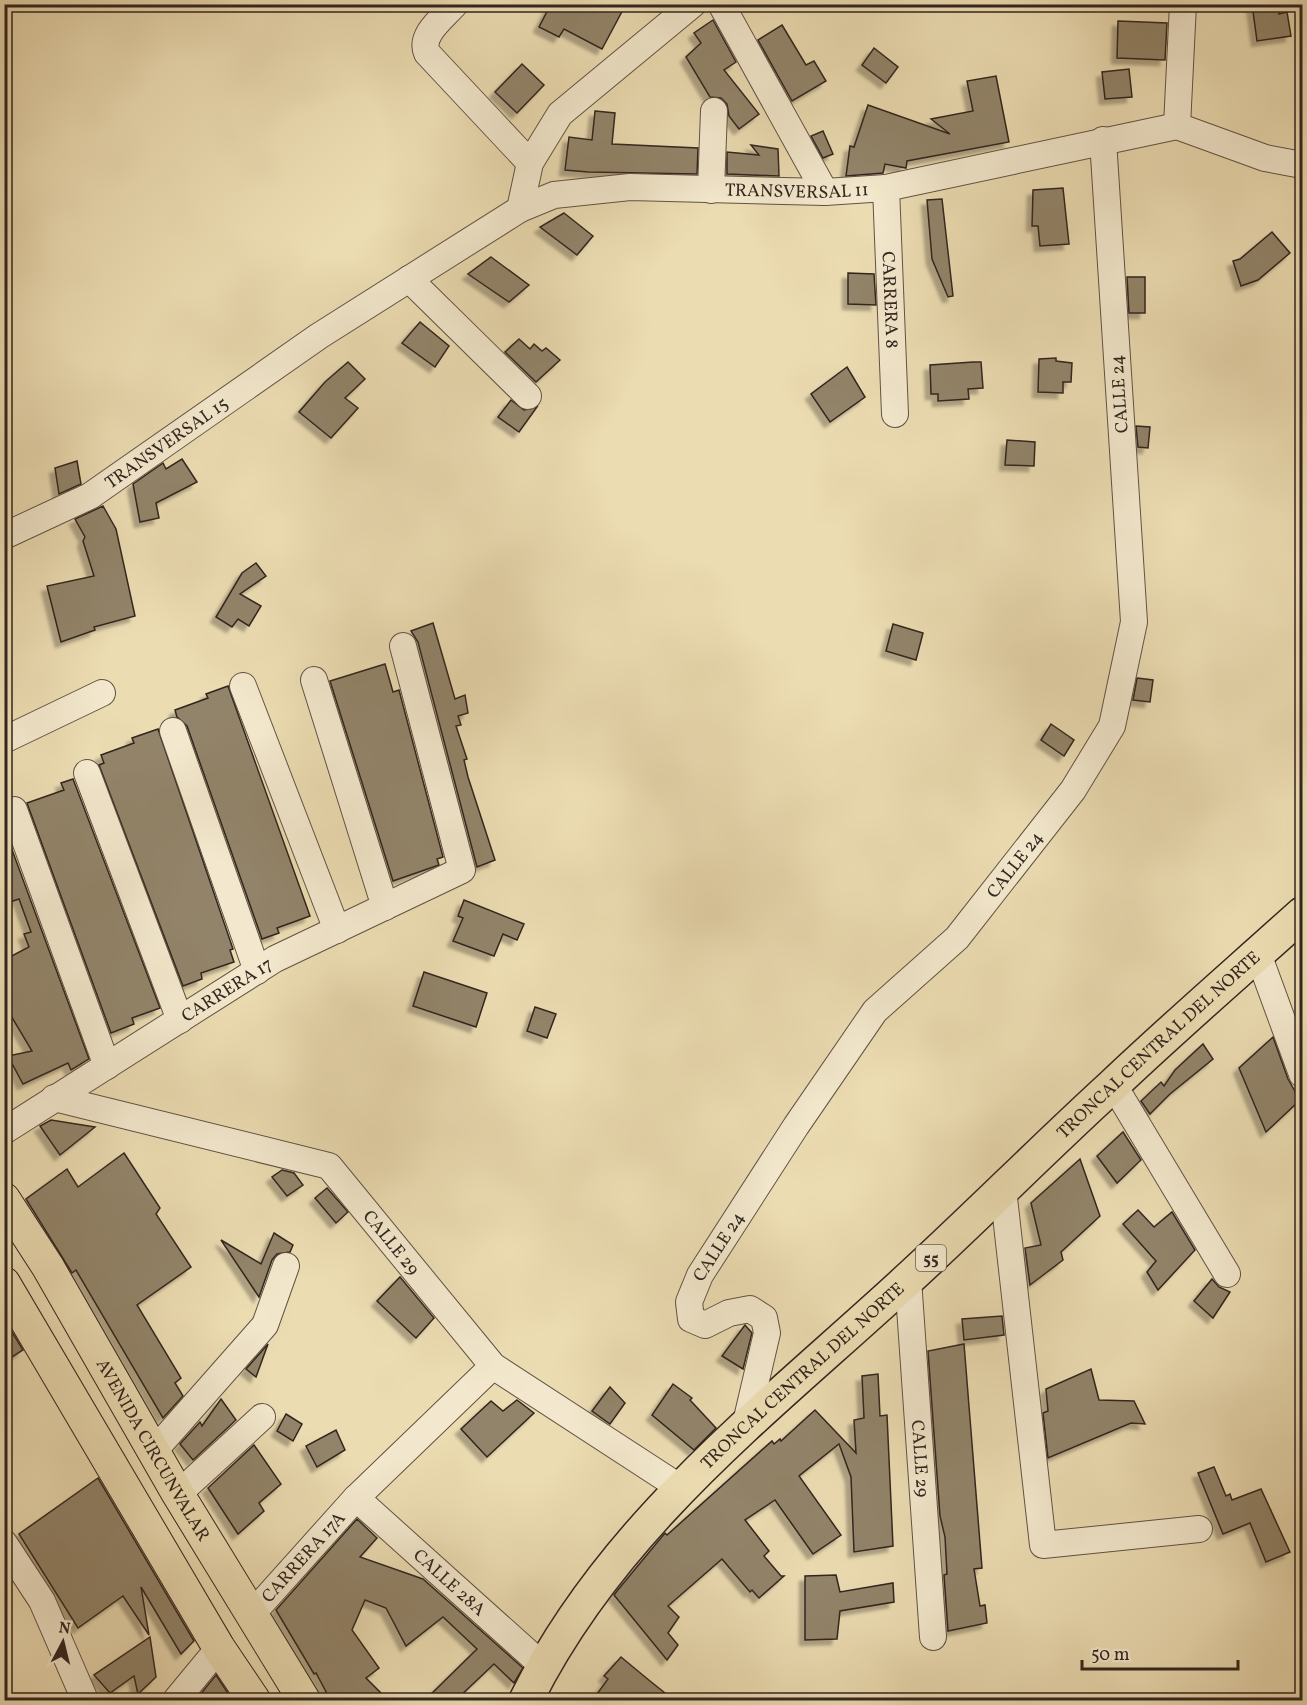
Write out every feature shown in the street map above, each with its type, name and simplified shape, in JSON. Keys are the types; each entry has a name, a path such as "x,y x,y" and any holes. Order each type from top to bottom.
{"highway":[{"name":"TRONCAL CENTRAL DEL NORTE","path":"526,1701 543,1666 596,1586 629,1543 680,1487 908,1279 1113,1084 1302,914"}],"main road":[{"name":"AVENIDA CIRCUNVALAR","path":"4,1198 48,1267 153,1452 304,1701"},
{"path":"48,1267 7,1287 219,1648 254,1701"}],"street":[{"path":"455,4 425,38 424,45 427,53 530,163"},
{"path":"520,209 530,163 560,114 693,4"},
{"path":"721,4 825,192"},
{"path":"1183,4 1177,126 1265,158 1302,165"},
{"path":"711,190 714,111"},
{"name":"TRANSVERSAL 11","path":"319,336 520,209 554,195 630,187 825,192 886,188 1177,126"},
{"name":"CALLE 24","path":"745,1428 767,1334 764,1318 750,1309 729,1313 705,1325 691,1319 689,1302 700,1275 796,1126 875,1011 957,938 1073,790 1112,726 1134,622 1103,140"},
{"name":"CARRERA 8","path":"886,188 895,414"},
{"path":"409,279 528,396"},
{"name":"TRANSVERSAL 15","path":"4,536 90,496 319,336"},
{"name":"CARRERA 17","path":"4,1131 275,959 462,870 403,646"},
{"path":"314,680 385,907"},
{"path":"243,686 337,930"},
{"path":"4,740 102,693"},
{"path":"173,731 257,971"},
{"path":"87,773 180,1020"},
{"path":"14,810 108,1066"},
{"path":"1258,954 1302,1074"},
{"path":"1113,1084 1227,1274"},
{"name":"CALLE 29","path":"54,1098 329,1166 493,1366 680,1487"},
{"path":"1003,1189 1043,1545 1199,1529"},
{"path":"153,1452 265,1325 286,1266"},
{"name":"CALLE 29","path":"908,1279 933,1637"},
{"name":"CARRERA 17A","path":"251,1615 356,1498 493,1366"},
{"path":"178,1494 262,1417"},
{"name":"CALLE 28A","path":"356,1498 543,1666"},
{"path":"4,1543 42,1601 85,1701"},
{"path":"176,1701 219,1648"}],"building":[{"path":"551,4 626,4 602,49 564,29 559,37 539,27"},
{"path":"1252,4 1279,4 1279,14 1287,12 1291,36 1257,41"},
{"path":"713,20 736,62 724,70 759,114 739,129 729,116 727,104 721,98 710,97 686,57 701,43 694,33"},
{"path":"1118,21 1167,23 1165,60 1117,58"},
{"path":"782,25 806,65 814,61 826,81 792,101 758,40"},
{"path":"874,48 898,67 886,83 862,65"},
{"path":"522,64 544,85 517,113 495,92"},
{"path":"1129,69 1132,97 1105,99 1102,72"},
{"path":"996,76 1009,142 907,161 906,168 885,164 883,173 846,176 850,146 854,147 868,105 950,134 931,119 973,111 967,81"},
{"path":"595,111 615,113 612,144 698,148 697,174 565,170 569,137 592,140"},
{"path":"823,131 833,154 823,158 811,136"},
{"path":"751,145 778,149 779,176 727,174 727,152 759,155"},
{"path":"1063,188 1069,244 1040,246 1038,226 1032,226 1033,190"},
{"path":"942,199 953,296 948,297 932,259 927,200"},
{"path":"564,213 593,236 577,255 540,227"},
{"path":"1272,232 1290,253 1258,280 1241,286 1233,261 1240,259"},
{"path":"491,257 529,285 509,302 468,274"},
{"path":"848,273 874,274 876,305 848,304"},
{"path":"1127,277 1145,277 1145,313 1129,313"},
{"path":"420,322 449,346 435,367 402,343"},
{"path":"519,339 530,349 534,344 542,351 546,348 560,360 536,382 505,352"},
{"path":"1056,358 1056,361 1072,363 1071,382 1063,382 1063,393 1038,392 1039,359"},
{"path":"348,362 365,379 345,398 358,408 331,438 299,412 325,382"},
{"path":"981,362 983,388 968,389 969,399 938,401 938,394 931,394 930,365"},
{"path":"847,367 865,397 830,422 811,394"},
{"path":"511,400 524,410 537,407 519,432 498,417"},
{"path":"1136,426 1150,427 1148,448 1138,447"},
{"path":"1007,440 1035,442 1034,466 1005,465"},
{"path":"182,459 197,482 156,503 159,518 140,522 133,484 163,463 166,469"},
{"path":"77,461 81,484 59,494 55,468"},
{"path":"103,506 116,529 135,616 94,627 95,630 61,642 47,586 94,576 83,541 85,537 75,519"},
{"path":"256,563 266,576 240,594 261,606 249,626 238,619 232,627 216,617 242,573"},
{"path":"433,623 455,699 465,695 468,713 458,716 461,725 456,726 467,759 464,760 468,777 495,860 477,867 418,642 411,631"},
{"path":"893,624 923,633 916,660 886,651"},
{"path":"385,664 393,692 399,690 443,857 437,859 439,865 393,881 330,681"},
{"path":"1137,678 1153,680 1150,702 1133,700"},
{"path":"228,686 310,916 277,928 279,933 262,939 187,726 177,717 175,710 208,698 206,694"},
{"path":"1051,724 1074,740 1064,756 1041,740"},
{"path":"158,729 233,949 230,950 234,962 201,973 202,979 183,986 99,765 104,763 101,755 134,743 132,738"},
{"path":"73,779 160,1008 132,1018 134,1024 111,1033 27,803 64,790 61,783"},
{"path":"4,828 89,1059 71,1070 68,1063 23,1084 8,1056 32,1051 4,1004 4,960 29,947 24,934 31,932 19,899 4,904"},
{"path":"464,900 524,924 517,940 503,934 494,956 453,941 463,918 458,916"},
{"path":"424,972 487,993 476,1027 413,1006"},
{"path":"535,1007 556,1014 547,1038 527,1031"},
{"path":"1273,1037 1288,1079 1300,1100 1266,1132 1239,1068"},
{"path":"1203,1044 1213,1059 1170,1094 1150,1114 1141,1101 1161,1082 1164,1086 1175,1070"},
{"path":"51,1120 95,1127 60,1155 40,1126"},
{"path":"1123,1132 1141,1160 1117,1183 1097,1156"},
{"path":"124,1153 160,1208 156,1214 191,1267 137,1305 181,1378 175,1383 183,1396 163,1418 76,1270 72,1273 26,1199 67,1169 78,1187"},
{"path":"1080,1159 1100,1216 1061,1252 1063,1260 1030,1285 1025,1248 1041,1245 1031,1203"},
{"path":"282,1170 294,1173 303,1185 287,1196 272,1177"},
{"path":"327,1188 348,1212 336,1223 315,1198"},
{"path":"1138,1210 1154,1227 1172,1212 1195,1250 1158,1290 1147,1272 1156,1261 1123,1224"},
{"path":"274,1233 293,1245 290,1252 277,1254 272,1260 259,1297 221,1240 261,1264"},
{"path":"400,1277 434,1318 416,1338 377,1301"},
{"path":"1212,1279 1219,1287 1230,1292 1213,1318 1194,1301"},
{"path":"1002,1316 1004,1335 964,1340 962,1319"},
{"path":"745,1325 752,1333 743,1369 722,1356"},
{"path":"9,1327 23,1350 4,1362 4,1331"},
{"path":"268,1344 256,1377 246,1369"},
{"path":"964,1344 982,1568 974,1569 980,1606 985,1605 987,1623 948,1631 944,1575 947,1574 945,1537 940,1516 928,1351"},
{"path":"1091,1369 1099,1400 1134,1401 1145,1424 1131,1423 1048,1458 1043,1413 1048,1411 1046,1389"},
{"path":"878,1374 880,1416 887,1415 893,1546 854,1552 851,1477 839,1444 799,1476 841,1535 813,1554 775,1500 745,1520 769,1551 764,1556 781,1576 784,1576 759,1598 752,1590 750,1592 722,1559 668,1606 679,1617 668,1633 678,1645 667,1660 614,1595 665,1533 667,1535 772,1441 774,1444 780,1439 781,1441 815,1410 856,1453 854,1420 864,1418 862,1376"},
{"path":"673,1384 692,1398 690,1400 716,1428 694,1450 652,1415"},
{"path":"610,1387 625,1403 610,1424 592,1411"},
{"path":"221,1399 236,1420 193,1460 180,1444 200,1422 202,1426"},
{"path":"517,1400 534,1413 487,1457 461,1429 491,1401 503,1411"},
{"path":"286,1414 302,1424 293,1441 277,1431"},
{"path":"336,1430 345,1450 317,1467 306,1446"},
{"path":"254,1445 281,1484 259,1503 264,1511 238,1534 208,1488"},
{"path":"1214,1467 1226,1496 1230,1494 1232,1500 1261,1489 1290,1552 1266,1562 1250,1523 1223,1534 1198,1473"},
{"path":"98,1478 194,1641 181,1654 141,1587 149,1635 123,1596 78,1628 19,1534"},
{"path":"357,1519 377,1538 360,1557 423,1579 523,1668 514,1683 494,1664 455,1701 424,1701 477,1649 443,1617 406,1646 386,1608 365,1600 352,1630 379,1668 366,1678 389,1701 331,1701 276,1610"},
{"path":"836,1575 840,1592 893,1583 894,1602 840,1611 837,1639 805,1640 805,1576"},
{"path":"150,1637 156,1677 138,1694 134,1676 110,1693 94,1675"},
{"path":"621,1657 675,1701 592,1701 608,1679 604,1676"},
{"path":"216,1675 233,1701 195,1701"}]}
